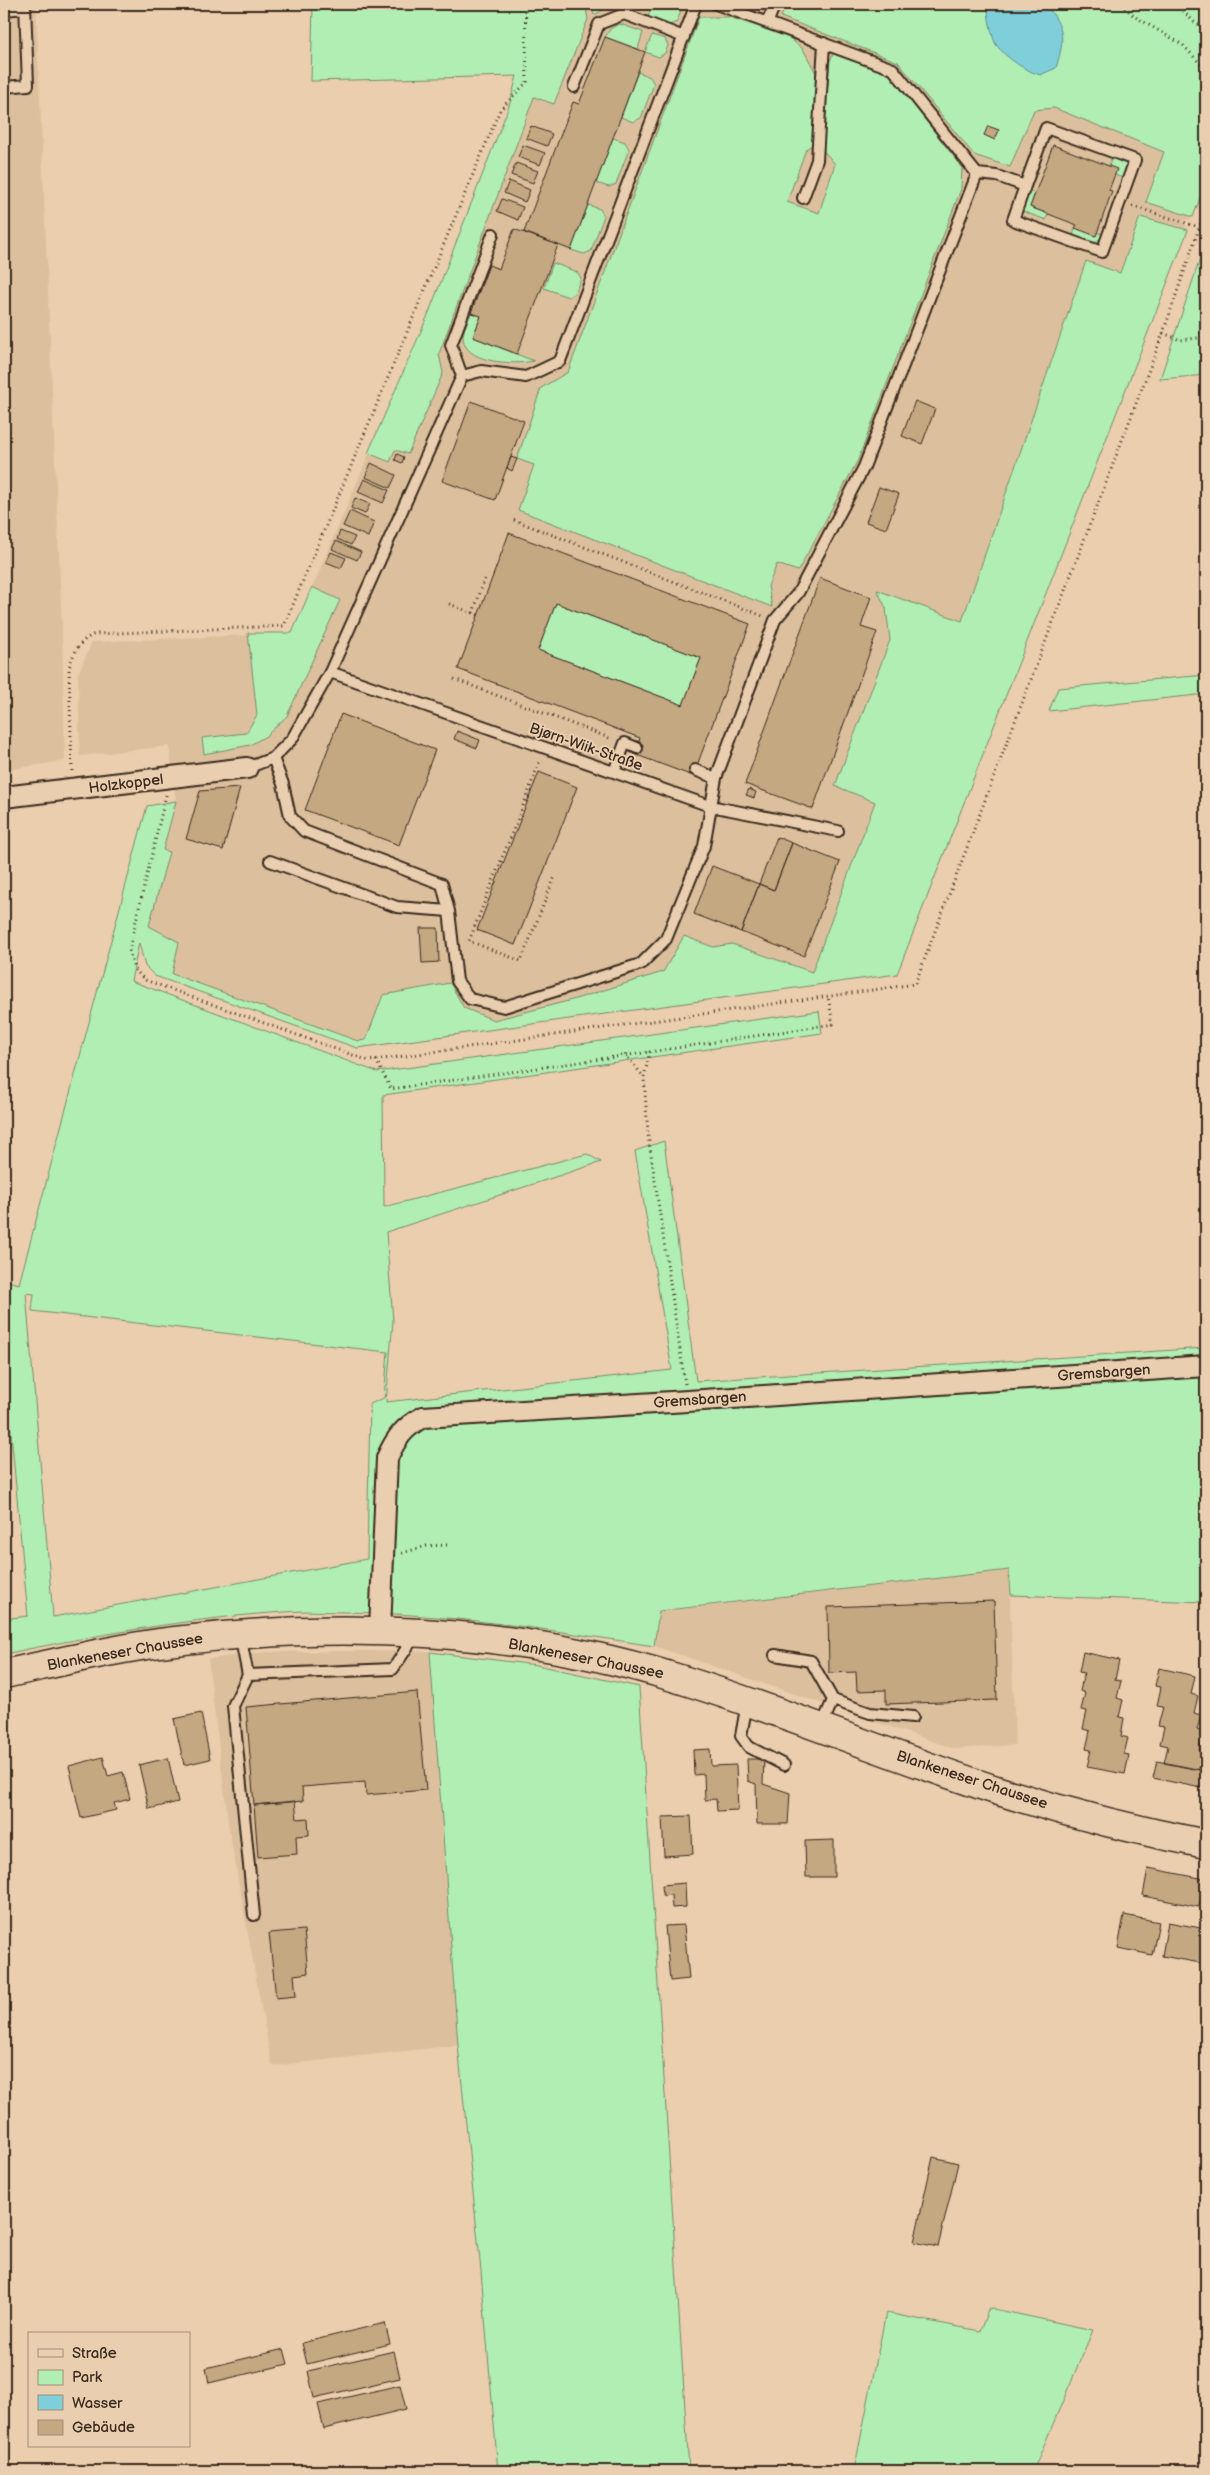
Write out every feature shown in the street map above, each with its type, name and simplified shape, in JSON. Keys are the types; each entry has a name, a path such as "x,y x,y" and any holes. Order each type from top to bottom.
{"main road":[{"name":"Blankeneser Chaussee","path":"4,1674 173,1641 270,1632 380,1631 530,1646 609,1661 672,1676 1033,1802 1206,1844"}],"street":[{"name":"Holzkoppel","path":"4,797 247,768"},
{"name":"Gremsbargen","path":"380,1631 387,1458 396,1438 409,1424 423,1417 1206,1366"}],"lane":[{"path":"462,376 481,371 526,377 560,361 696,4"},
{"path":"716,4 893,69 977,174 997,176 1025,186"},
{"path":"768,22 775,4"},
{"path":"4,10 25,6 28,85 4,88"},
{"path":"574,87 599,24 624,14 684,37"},
{"path":"803,198 817,160 824,43"},
{"path":"1046,128 1135,160 1102,252 1013,220 1025,186 1046,128"},
{"path":"273,758 283,784 290,816 304,831 442,884 449,911 457,982 470,999 504,1007 641,964 666,938 704,846 716,778 775,620 798,593 864,467 977,174"},
{"path":"247,768 273,758 292,739 330,672 462,376 452,345 493,234"},
{"name":"Bjørn-Wiik-Straße","path":"330,672 710,806 838,831"},
{"path":"614,772 625,743 636,748"},
{"path":"696,770 716,778"},
{"path":"270,861 397,907 449,911"},
{"path":"248,1676 393,1669 416,1634"},
{"path":"240,1635 248,1676 233,1706 254,1915"},
{"path":"775,1655 811,1661 833,1700 870,1713 913,1718"},
{"path":"821,1728 833,1700"},
{"path":"747,1702 741,1736 749,1747 784,1765"}],"path":[{"path":"72,790 69,668 73,653 83,639 95,634 284,626 500,110 527,82 525,4"},
{"path":"1121,4 1134,16 1182,45 1206,70"},
{"path":"1176,4 1194,22 1206,29"},
{"path":"1120,202 1199,227"},
{"path":"165,779 167,798 129,950 134,969 145,980 369,1061 915,984 1162,333 1206,208"},
{"path":"1162,333 1180,340 1206,337"},
{"path":"514,520 775,620"},
{"path":"473,613 485,578"},
{"path":"449,604 478,615"},
{"path":"454,679 625,743"},
{"path":"545,748 469,941 521,961 555,876"},
{"path":"524,803 529,797"},
{"path":"376,1060 391,1088 650,1052 833,1024 828,996"},
{"path":"650,1052 644,1077 648,1134 688,1401"},
{"path":"625,1054 644,1077"},
{"path":"383,1561 406,1551 427,1546 447,1545"}],"shaded area":[{"path":"4,4 36,4 62,630 65,761 4,770"},
{"path":"557,4 1110,4 1206,182 1193,217 1183,221 1188,230 897,974 357,1048 155,976 145,966 139,941 176,801 169,746 80,756 78,674 92,642 293,633 428,315 509,106"},
{"path":"1009,1570 1015,1745 955,1749 654,1646 659,1612"},
{"path":"267,1652 430,1652 458,2045 272,2066 229,1829 208,1659"}],"green space":[{"path":"313,4 585,4 588,19 554,104 534,97 439,354 443,373 408,454 395,450 390,462 368,453 428,315 509,106 517,76 311,81"},
{"path":"591,4 608,4 607,8 594,15"},
{"path":"652,4 683,5 677,22 669,25 648,17"},
{"path":"786,4 1206,4 1206,182 1193,217 1146,202 1164,152 1054,108 1034,110 1010,167 974,155 898,62 781,17"},
{"path":"699,17 729,17 787,36 803,49 816,73 812,145 806,149 787,202 819,213 835,164 822,149 830,61 834,52 890,75 962,167 961,189 858,460 798,571 777,564 768,586 772,607 518,510 534,465 517,459 541,388 568,372"},
{"path":"620,24 643,32 638,49 605,37 611,28"},
{"path":"652,35 665,39 668,46 665,53 659,57 645,52"},
{"path":"638,72 650,77 654,84 641,118 633,122 621,117"},
{"path":"613,138 625,142 629,149 616,184 609,187 596,183"},
{"path":"1112,157 1127,165 1125,179 1115,175 1109,166"},
{"path":"1030,192 1035,193 1030,207 1048,214 1046,220 1022,211"},
{"path":"588,205 600,209 604,216 591,251 584,254 571,250"},
{"path":"1140,217 1188,230 897,974 357,1048 155,976 145,966 139,943 131,981 377,1072 819,1011 822,1033 383,1095 384,1207 587,1154 601,1162 386,1232 393,1321 386,1402 672,1370 635,1151 664,1141 696,1381 1206,1348 1206,1602 1011,1595 1009,1570 659,1611 654,1646 462,1619 384,1613 300,1611 214,1618 179,1623 74,1640 4,1654 4,1619 28,1616 4,1357 4,1280 19,1284 147,806 176,801 163,850 169,852 149,926 179,942 172,974 358,1041 366,1040 383,995 450,983 464,1008 494,1020 572,1000 663,972 684,936 713,947 732,944 812,972 875,802 835,786 890,640 886,608 877,590 962,621 1086,261 1120,273","holes":["26,1293 34,1294 32,1311 388,1352 384,1398 370,1404 367,1559 53,1617"]},
{"path":"1075,228 1103,234 1097,242 1091,242 1073,236"},
{"path":"1206,241 1206,375 1160,379"},
{"path":"553,263 577,272 581,278 575,293 568,297 544,288"},
{"path":"471,313 481,316 473,337 534,361 503,362 480,357 471,352 465,345 463,335"},
{"path":"312,587 340,600 287,716 266,736 250,745 204,754 202,738 246,733 257,715 248,633 292,633"},
{"path":"556,603 701,658 683,705 538,650"},
{"path":"1206,675 1206,694 1049,711 1058,688"},
{"path":"430,1652 537,1665 639,1687 689,2471 498,2471 481,2271 458,2045"},
{"path":"989,2308 1093,2330 1033,2471 854,2471 886,2313 980,2331"}],"water":[{"path":"988,4 1046,4 1057,21 1062,34 1061,49 1056,68 1040,75 1022,67 1006,55 997,46 993,38"}],"building":[{"path":"631,4 646,4 644,9"},
{"path":"605,37 645,52 571,250 524,232 573,102 579,104"},
{"path":"531,126 552,134 547,146 526,138"},
{"path":"988,126 999,130 995,140 984,135"},
{"path":"523,145 545,153 540,165 518,157"},
{"path":"1053,145 1117,169 1109,190 1112,191 1096,236 1075,228 1077,225 1030,207"},
{"path":"516,163 538,171 533,183 511,175"},
{"path":"509,181 530,190 525,202 504,193"},
{"path":"502,199 523,207 518,220 497,211"},
{"path":"514,229 558,245 517,354 473,337 481,316 471,313 489,265 499,269"},
{"path":"471,401 524,421 495,500 442,481"},
{"path":"915,401 935,409 922,444 902,436"},
{"path":"397,454 404,457 402,463 395,460"},
{"path":"511,457 517,459 512,471 507,468"},
{"path":"371,463 396,475 390,488 365,477"},
{"path":"364,479 389,490 383,503 358,492"},
{"path":"879,487 899,494 886,529 866,522"},
{"path":"355,498 370,504 365,514 351,508"},
{"path":"350,511 374,522 368,537 343,526"},
{"path":"340,531 355,537 351,545 337,539"},
{"path":"509,533 750,624 693,776 634,754 640,738 458,669","holes":["556,603 701,658 683,705 538,650"]},
{"path":"336,541 361,552 357,560 332,549"},
{"path":"331,552 346,558 341,568 326,562"},
{"path":"820,578 871,597 861,627 877,632 813,809 745,784"},
{"path":"341,714 435,750 399,845 305,810"},
{"path":"457,731 480,740 477,748 454,739"},
{"path":"539,772 577,787 515,945 477,930"},
{"path":"240,788 223,850 186,839 200,791"},
{"path":"749,789 756,792 754,798 746,795"},
{"path":"777,837 792,843 774,890 759,884"},
{"path":"792,843 840,862 804,956 741,932 759,884 774,890"},
{"path":"712,866 759,884 741,932 694,914"},
{"path":"420,928 438,928 439,962 422,963"},
{"path":"994,1601 997,1700 886,1704 886,1690 857,1691 856,1672 829,1673 828,1607"},
{"path":"1083,1652 1119,1660 1115,1680 1121,1681 1117,1698 1123,1700 1119,1717 1124,1718 1121,1736 1128,1738 1124,1754 1129,1755 1125,1774 1087,1767 1091,1750 1086,1749 1090,1731 1083,1729 1087,1711 1081,1710 1085,1693 1080,1691 1084,1673 1079,1672"},
{"path":"1159,1668 1195,1676 1191,1694 1198,1696 1194,1713 1201,1715 1197,1730 1204,1732 1199,1750 1204,1751 1199,1770 1164,1763 1168,1746 1160,1744 1164,1727 1158,1726 1163,1707 1157,1706 1161,1687 1155,1686"},
{"path":"417,1692 426,1790 366,1795 365,1782 302,1787 303,1801 254,1805 246,1707"},
{"path":"201,1713 210,1759 184,1765 174,1719"},
{"path":"710,1749 711,1766 736,1765 738,1810 717,1811 716,1799 705,1800 704,1774 694,1775 693,1750"},
{"path":"103,1757 108,1776 123,1772 130,1799 114,1803 116,1810 81,1818 69,1766"},
{"path":"168,1758 178,1802 149,1809 139,1765"},
{"path":"747,1759 764,1759 763,1784 790,1793 788,1824 757,1824 756,1784 748,1781"},
{"path":"1157,1761 1206,1771 1206,1789 1153,1778"},
{"path":"295,1801 297,1819 308,1818 309,1835 296,1836 297,1854 258,1857 254,1805"},
{"path":"691,1816 693,1854 664,1856 662,1817"},
{"path":"834,1840 834,1877 806,1877 805,1841"},
{"path":"1148,1868 1205,1879 1199,1907 1143,1896"},
{"path":"685,1883 686,1907 672,1908 671,1895 663,1896 662,1885"},
{"path":"1124,1915 1159,1922 1152,1955 1118,1948"},
{"path":"1168,1922 1206,1929 1206,1964 1162,1956"},
{"path":"684,1925 689,1979 670,1981 665,1926"},
{"path":"304,1930 308,1973 294,1975 296,1996 276,1998 269,1933"},
{"path":"933,2157 958,2163 938,2247 914,2242"},
{"path":"385,2323 390,2344 307,2364 302,2343"},
{"path":"284,2349 288,2364 209,2383 206,2368"},
{"path":"394,2351 400,2378 314,2398 308,2371"},
{"path":"400,2385 406,2409 324,2429 318,2404"}]}
